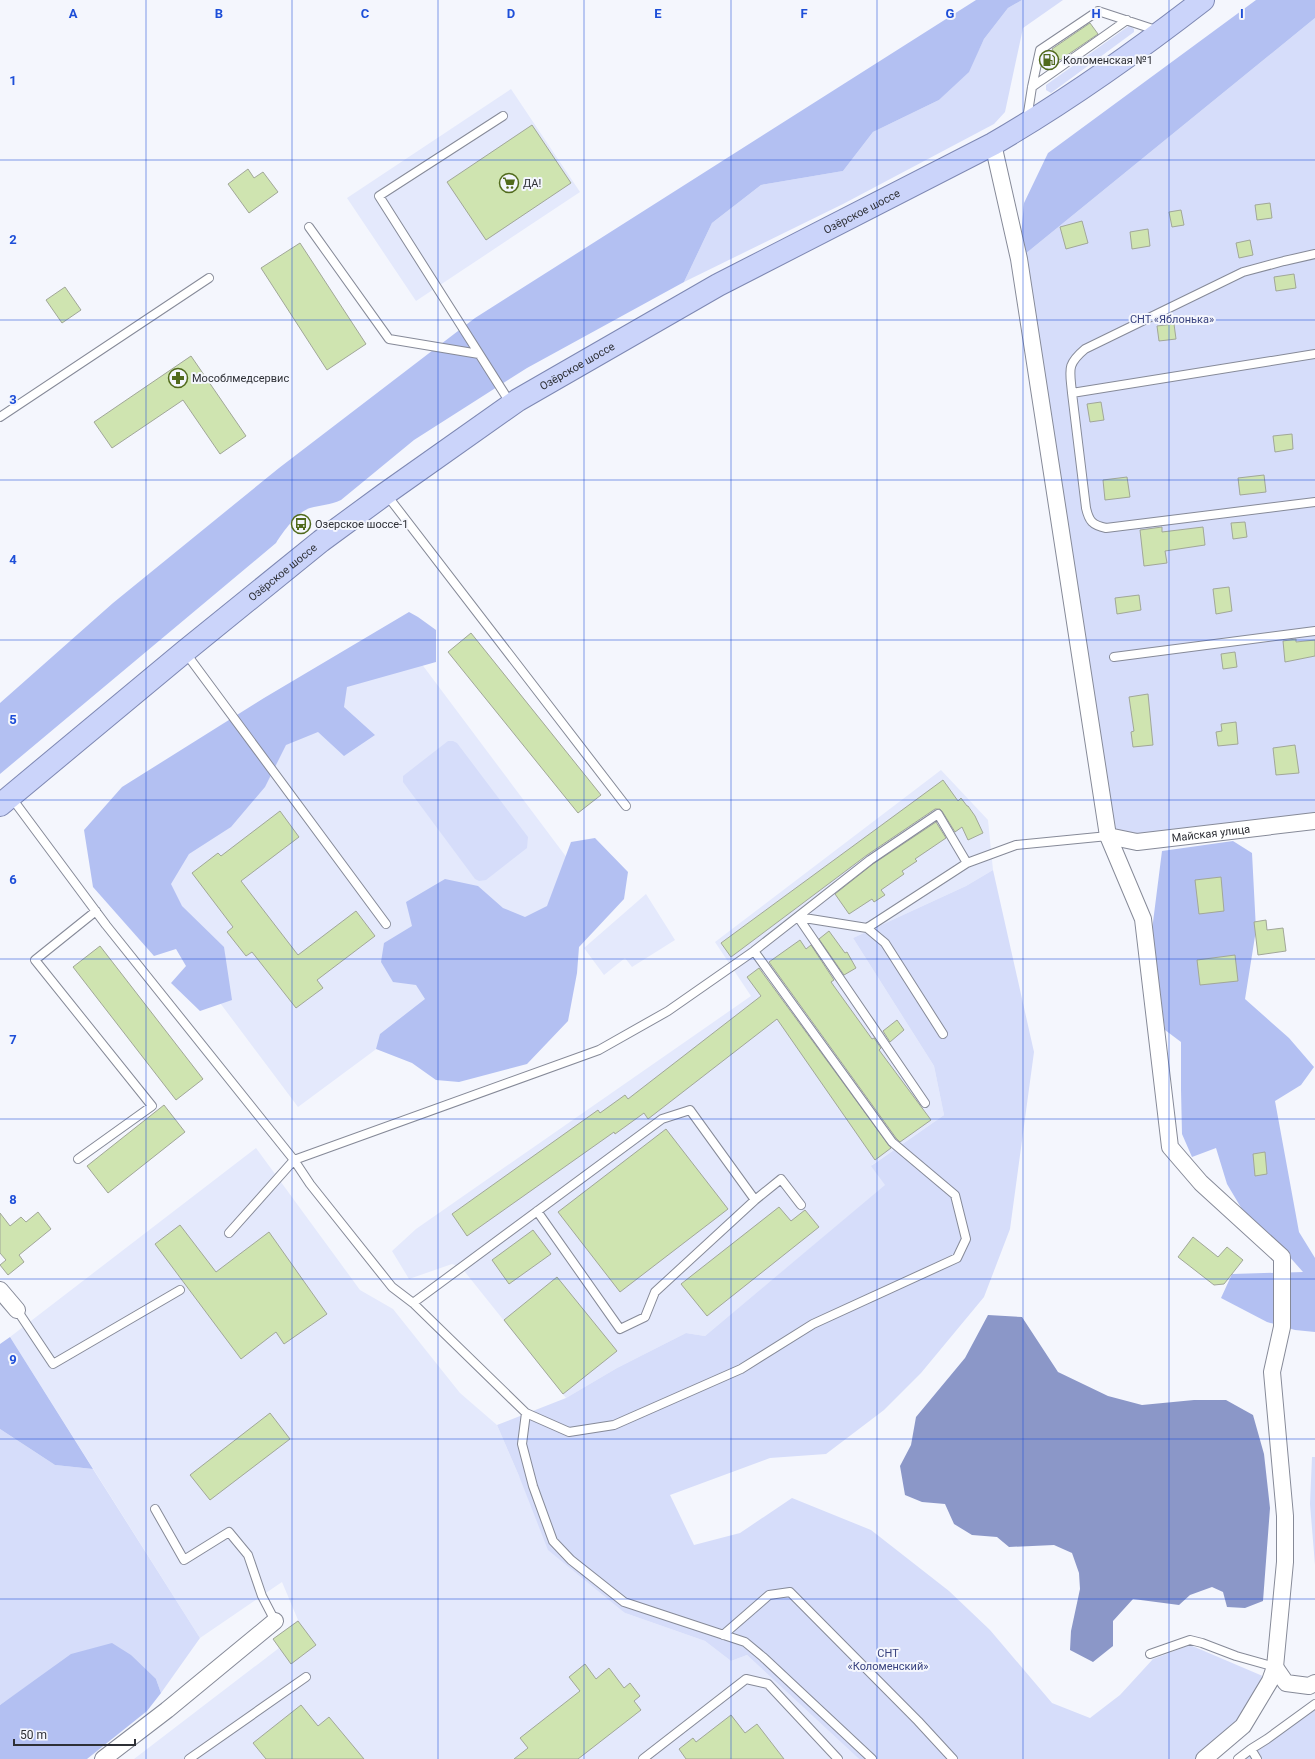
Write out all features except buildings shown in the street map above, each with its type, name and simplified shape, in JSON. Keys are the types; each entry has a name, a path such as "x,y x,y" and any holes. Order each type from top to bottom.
{"main road":[{"name":"Озёрское шоссе","path":"5,800 321,541 512,404 718,285 993,144 1027,124 1095,79 1162,32 1203,0"}],"street":[{"path":"993,144 1019,259 1108,836 1143,919 1170,1147 1201,1183 1282,1257 1282,1327 1272,1372 1285,1516 1285,1562 1275,1667 1270,1681 1242,1726 1204,1759"},
{"name":"Майская улица","path":"1108,836 1137,842 1315,821"},
{"path":"0,1290 17,1310"},
{"path":"103,1759 275,1621"},
{"path":"1275,1667 1286,1683 1309,1686 1315,1683"}],"lane":[{"path":"1027,124 1032,87 1040,50 1098,11 1162,32"},
{"path":"1032,87 1127,20"},
{"path":"503,116 379,196 512,404"},
{"path":"309,227 389,339 479,354"},
{"path":"1315,254 1243,272 1085,349 1074,358 1070,366 1086,508 1089,520 1097,526 1106,528 1315,502"},
{"path":"0,417 209,278"},
{"path":"1072,393 1315,354"},
{"path":"385,494 626,806"},
{"path":"1114,657 1315,631"},
{"path":"184,652 386,924"},
{"path":"5,800 96,911 294,1160 310,1184 392,1288 413,1303 526,1413 569,1432 614,1425 741,1369 813,1324 957,1258 966,1239 955,1195 892,1142 754,951"},
{"path":"229,1233 294,1160 599,1050 668,1011 754,951 870,860 938,814 967,863"},
{"path":"867,928 967,863 1016,845 1108,836"},
{"path":"78,1159 152,1106 35,960 96,911"},
{"path":"798,917 867,928 885,943 943,1034"},
{"path":"798,917 925,1104"},
{"path":"413,1303 662,1119 690,1110 755,1200"},
{"path":"536,1211 620,1329 645,1317 655,1292 755,1200 781,1179 801,1205"},
{"path":"17,1310 53,1364 180,1290"},
{"path":"526,1413 522,1444 533,1486 553,1541 571,1560 624,1602 745,1642 872,1759"},
{"path":"155,1510 184,1560 229,1532 248,1555 262,1596 275,1621"},
{"path":"723,1635 769,1595 790,1592 918,1721 953,1759"},
{"path":"1150,1654 1190,1640 1236,1656 1275,1667"},
{"path":"189,1759 306,1677"},
{"path":"643,1759 746,1679 768,1684 838,1759"},
{"path":"1238,1759 1250,1749 1267,1740 1315,1704"},
{"path":"1250,1749 1257,1759"}],"shaded area":[{"path":"976,0 1022,0 1008,8 984,39 969,72 939,100 873,132 843,171 761,185 712,223 684,282 527,368 414,440 341,500 305,510 286,528 276,543 0,774 0,703 113,603 279,468 475,318"},
{"path":"1256,0 1315,0 1315,18 1019,259 1024,203 1048,153"},
{"path":"511,89 580,192 416,301 347,198"},
{"path":"409,612 436,630 436,662 347,687 344,707 375,735 344,756 318,732 286,745 265,787 231,827 189,854 171,884 182,906 224,947 232,1000 200,1011 171,983 186,966 176,949 154,956 93,887 84,830 122,787 264,698"},
{"path":"406,643 591,890 298,1107 113,860"},
{"path":"941,770 988,820 993,870 966,886 853,938 934,1066 944,1115 872,1165 886,1185 705,1336 686,1333 617,1368 566,1398 461,1267 452,1264 409,1279 392,1251 416,1229 751,996 715,942"},
{"path":"595,838 628,872 624,899 579,947 577,973 568,1021 527,1064 459,1082 436,1080 412,1063 376,1049 380,1034 425,999 416,985 393,982 381,962 384,943 412,926 406,902 445,879 478,886 503,908 525,917 547,906 571,842"},
{"path":"1233,841 1252,853 1256,930 1245,999 1289,1038 1314,1067 1301,1085 1275,1101 1299,1232 1315,1258 1315,1332 1295,1330 1267,1322 1221,1298 1232,1274 1303,1272 1280,1246 1243,1211 1227,1184 1216,1148 1192,1157 1182,1134 1181,1042 1165,1030 1152,930 1162,851"},
{"path":"646,894 675,940 632,967 625,958 604,975 584,948"},
{"path":"256,1148 360,1290 393,1309 460,1393 497,1425 519,1476 625,1613 705,1641 731,1661 747,1655 859,1759 134,1759 279,1648 273,1639 298,1620 282,1582 200,1638 10,1337"},
{"path":"988,1315 1022,1317 1058,1372 1108,1396 1142,1405 1194,1400 1226,1400 1253,1415 1264,1454 1270,1508 1263,1601 1245,1608 1227,1607 1223,1592 1212,1587 1190,1595 1179,1605 1133,1599 1113,1621 1113,1646 1093,1662 1070,1650 1071,1631 1080,1589 1079,1573 1072,1553 1054,1545 1009,1547 997,1537 972,1535 954,1524 945,1504 922,1502 905,1495 900,1466 911,1445 916,1417 965,1358"},
{"path":"10,1337 93,1469 55,1465 0,1429 0,1344"},
{"path":"112,1643 131,1655 156,1679 161,1693 147,1711 87,1759 0,1759 0,1705 71,1654"}],"green space":[{"path":"1022,0 1063,0 1023,28 1005,112 994,124 843,204 684,282 712,223 761,185 843,171 873,132 939,100 968,72 984,39 1008,8"},
{"name":"СНТ «Яблонька»","path":"1315,18 1315,821 1137,842 1108,836 1019,259"},
{"path":"1130,25 1134,29 1134,32 1051,93 1046,90 1046,85"},
{"path":"448,741 457,743 528,837 527,848 486,880 479,881 475,879 403,782 403,776"},
{"name":"СНТ «Коломенский»","path":"993,870 1034,1052 1010,1229 984,1297 921,1373 884,1410 826,1454 770,1458 670,1495 694,1545 740,1533 792,1498 871,1530 949,1591 990,1630 1052,1703 1090,1718 1120,1695 1153,1659 1190,1645 1265,1677 1230,1733 1197,1759 859,1759 747,1655 731,1661 705,1641 625,1613 548,1550 497,1425 566,1398 617,1368 686,1333 705,1336 885,1185 871,1166 944,1115 934,1066 853,938 966,886"},
{"path":"0,1429 55,1465 93,1469 200,1638 161,1693 156,1679 33,1682 0,1705"},
{"path":"1312,1457 1315,1457 1315,1565 1310,1504"},
{"path":"1315,1704 1315,1759 1238,1759"}],"place":[{"name":"Коломенская №1","path":"1049,60"},
{"name":"ДА!","path":"509,183"},
{"name":"Мособлмедсервис","path":"178,378"},
{"name":"Озерское шоссе-1","path":"301,524"}]}
